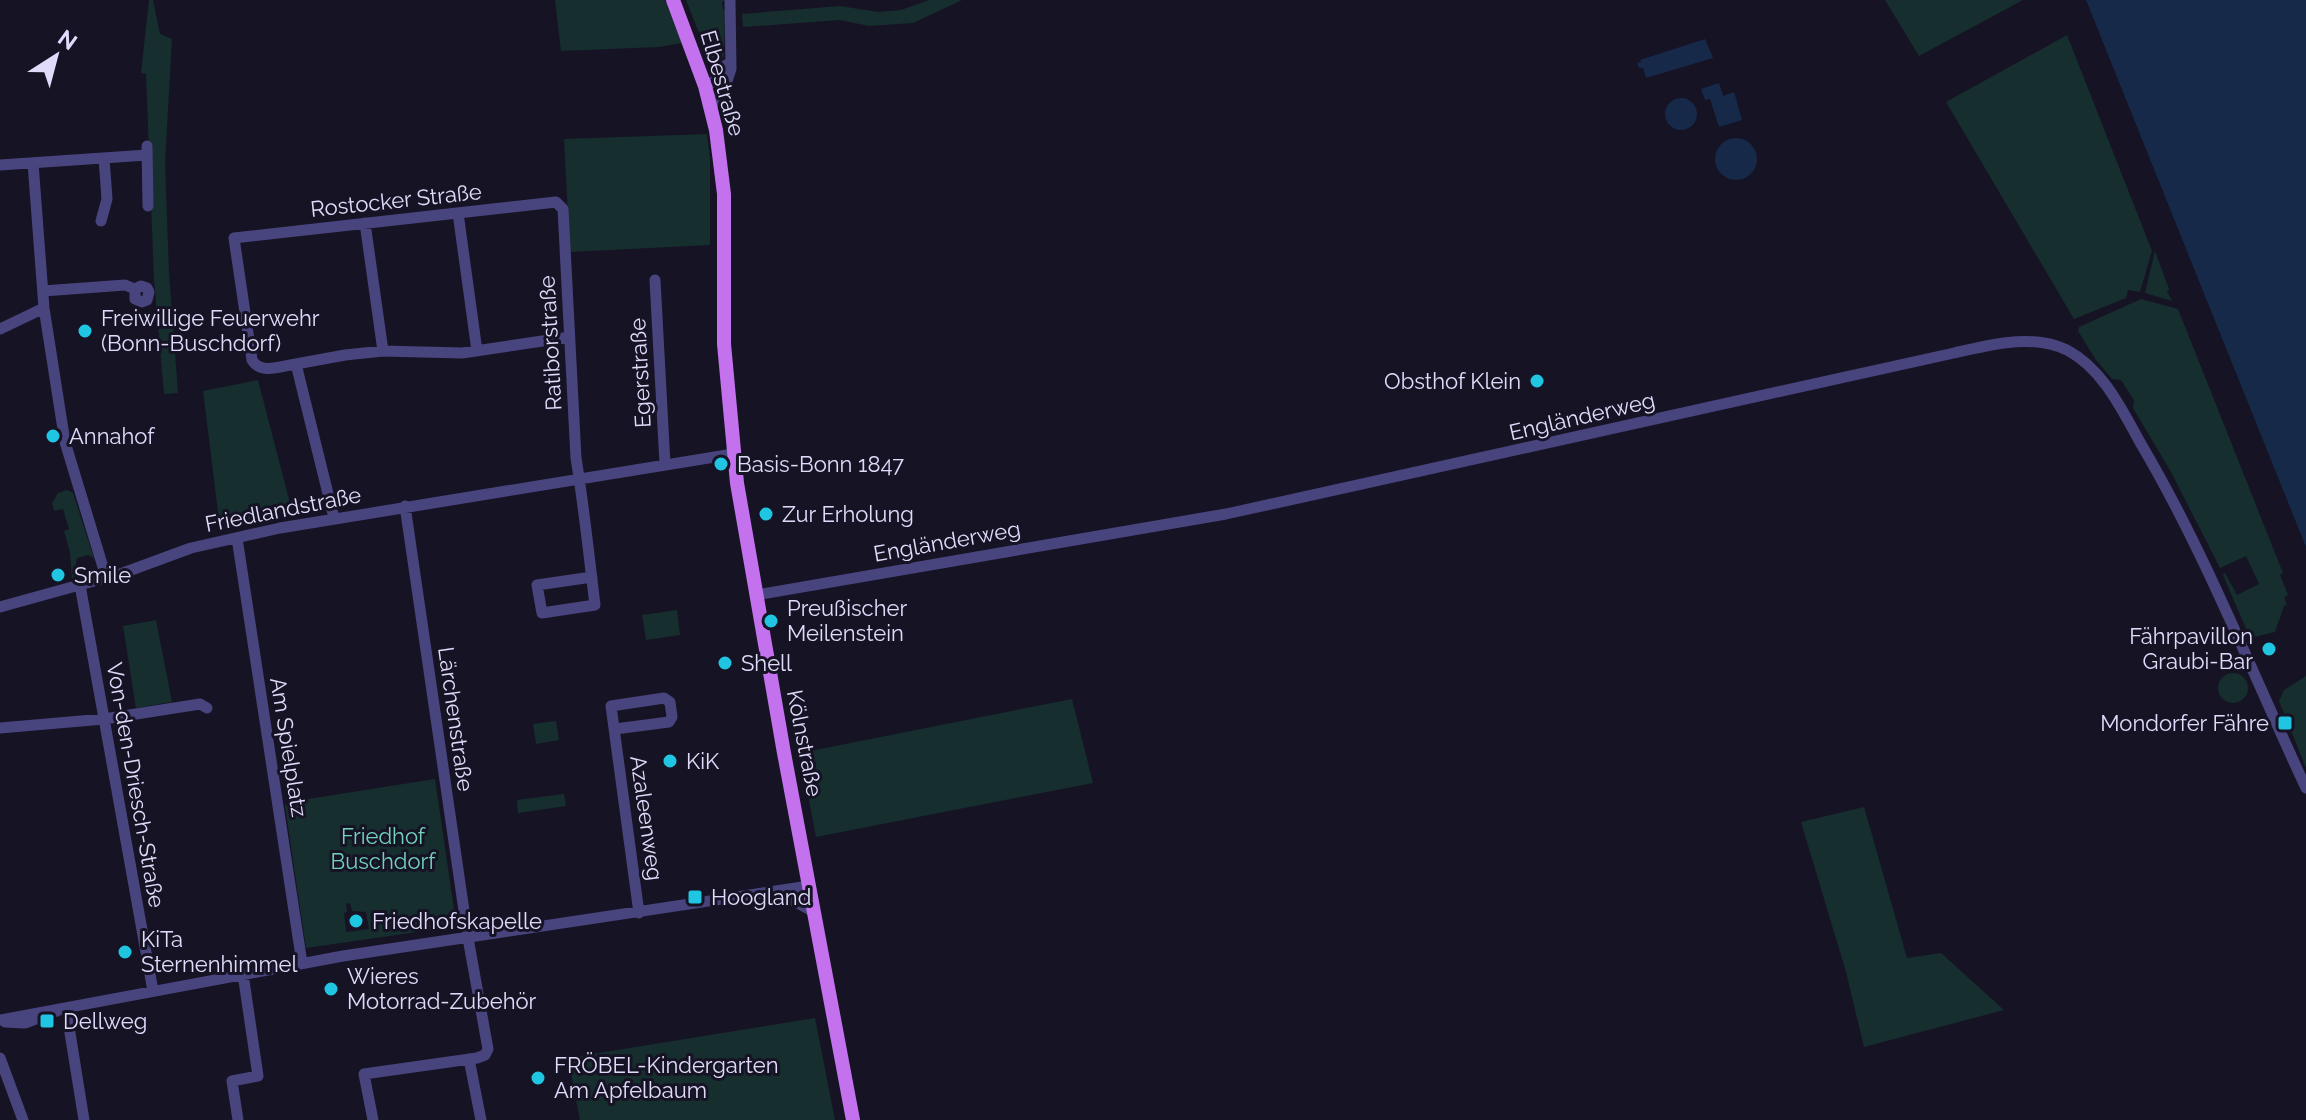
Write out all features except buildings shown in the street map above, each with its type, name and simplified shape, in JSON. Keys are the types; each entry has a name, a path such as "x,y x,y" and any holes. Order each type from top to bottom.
{"main road":[{"name":"Elbestraße","path":"673,0 711,108 721,167 724,228"},
{"name":"Kölnstraße","path":"724,228 724,344 733,454 853,1120"}],"street":[{"path":"711,108 729,78 730,0"},
{"path":"705,86 725,72 729,56"},
{"path":"0,165 104,158 147,150 148,206"},
{"path":"101,221 107,199 104,158"},
{"path":"33,163 44,308 65,442 106,577"},
{"name":"Rostocker Straße","path":"296,364 262,369 256,367 252,360 234,238 554,202 561,205"},
{"name":"Ratiborstraße","path":"561,205 580,478"},
{"path":"458,213 477,351"},
{"path":"365,223 383,351"},
{"name":"Egerstraße","path":"655,280 665,464"},
{"path":"43,291 125,285 135,289"},
{"path":"0,329 44,308"},
{"path":"334,518 296,364 383,351 477,351 569,337"},
{"name":"Engländerweg","path":"756,595 1226,514 1954,353 2021,341 2044,343 2065,350 2098,375 2169,491 2211,575 2306,788"},
{"name":"Friedlandstraße","path":"0,607 106,577 191,548 237,538 334,518 733,454"},
{"path":"580,478 592,577 595,605 542,613 537,585 592,577"},
{"name":"Lärchenstraße","path":"405,506 468,938 488,1049 485,1055 469,1059"},
{"name":"Am Spielplatz","path":"237,538 302,963"},
{"name":"Von-den-Driesch-Straße","path":"80,585 153,991"},
{"name":"Azaleenweg","path":"615,729 669,722 672,717 670,702 664,698 611,706 639,913"},
{"path":"0,728 104,719 200,704 207,708"},
{"path":"0,1021 302,963 809,886"},
{"path":"747,896 790,899 814,912"},
{"path":"238,1120 232,1081 258,1076 243,974"},
{"path":"64,1009 84,1120"},
{"path":"0,1058 23,1120"},
{"path":"373,1120 364,1074 469,1059 481,1120"}],"green space":[{"path":"149,0 153,0 160,34 172,39 165,163 178,393 164,394 154,279 146,74 141,73"},
{"path":"555,0 665,0 682,43 659,47 561,51"},
{"path":"686,0 726,0 722,2 725,10 724,54 718,71 714,70"},
{"path":"929,0 962,0 913,23 869,26 840,20 743,27 742,14 840,6 878,12 901,10"},
{"path":"1885,0 2023,0 1919,56"},
{"path":"2067,35 2152,251 2140,292 2128,290 2126,298 2074,319 1946,102"},
{"path":"707,134 710,245 570,252 564,139"},
{"path":"2155,251 2169,289 2167,291 2172,301 2145,293"},
{"path":"2141,299 2178,309 2283,573 2280,575 2288,595 2284,597 2287,605 2275,632 2250,638 2223,575 2225,573 2237,595 2259,584 2246,556 2220,568 2171,472 2133,408 2134,400 2121,380 2112,379 2096,360 2078,331 2079,327"},
{"path":"258,380 292,511 220,528 203,391"},
{"path":"67,490 73,493 94,558 88,555 77,558 75,568 83,577 72,580 70,552 64,531 69,529 63,509 54,511 52,503 58,493"},
{"path":"677,610 680,635 646,640 642,615"},
{"path":"156,620 172,702 136,708 123,626"},
{"path":"2233,673 2239,674 2247,682 2247,694 2239,702 2233,703 2227,702 2219,694 2218,688 2219,682 2227,674"},
{"path":"2306,676 2306,768 2279,701 2284,690"},
{"path":"1072,699 1093,783 816,837 800,753"},
{"path":"556,721 559,740 536,744 533,724"},
{"name":"Friedhof Buschdorf","path":"435,779 456,923 452,927 306,948 285,806 289,802","holes":["350,903 352,911 366,912 369,929 346,932 346,904"]},
{"path":"564,794 566,806 518,813 517,800"},
{"path":"1864,807 1907,958 1941,953 2004,1010 1864,1047 1846,972 1801,822"},
{"path":"815,1018 835,1120 580,1120 568,1058"}],"water":[{"path":"2086,0 2306,0 2306,547 2298,527"},
{"path":"1705,39 1713,58 1646,78 1643,68 1639,68 1637,63 1640,60"},
{"path":"1719,83 1723,96 1734,92 1742,120 1719,127 1710,99 1705,100 1701,89"},
{"path":"1681,98 1692,103 1697,114 1692,125 1681,130 1670,125 1665,114 1670,103"},
{"path":"1736,138 1751,144 1757,159 1751,174 1736,180 1721,174 1715,159 1721,144"}],"place":[{"name":"Freiwillige Feuerwehr (Bonn-Buschdorf)","path":"85,331"},
{"name":"Obsthof Klein","path":"1537,381"},
{"name":"Annahof","path":"53,436"},
{"name":"Basis-Bonn 1847","path":"721,464"},
{"name":"Zur Erholung","path":"766,514"},
{"name":"Smile","path":"58,575"},
{"name":"Preußischer Meilenstein","path":"771,621"},
{"name":"Fährpavillon Graubi-Bar","path":"2269,649"},
{"name":"Shell","path":"725,663"},
{"name":"Mondorfer Fähre","path":"2285,723"},
{"name":"KiK","path":"670,761"},
{"name":"Hoogland","path":"695,897"},
{"name":"Friedhofskapelle","path":"356,921"},
{"name":"KiTa Sternenhimmel","path":"125,952"},
{"name":"Wieres Motorrad-Zubehör","path":"331,989"},
{"name":"Dellweg","path":"47,1021"},
{"name":"FRÖBEL-Kindergarten Am Apfelbaum","path":"538,1078"}]}
